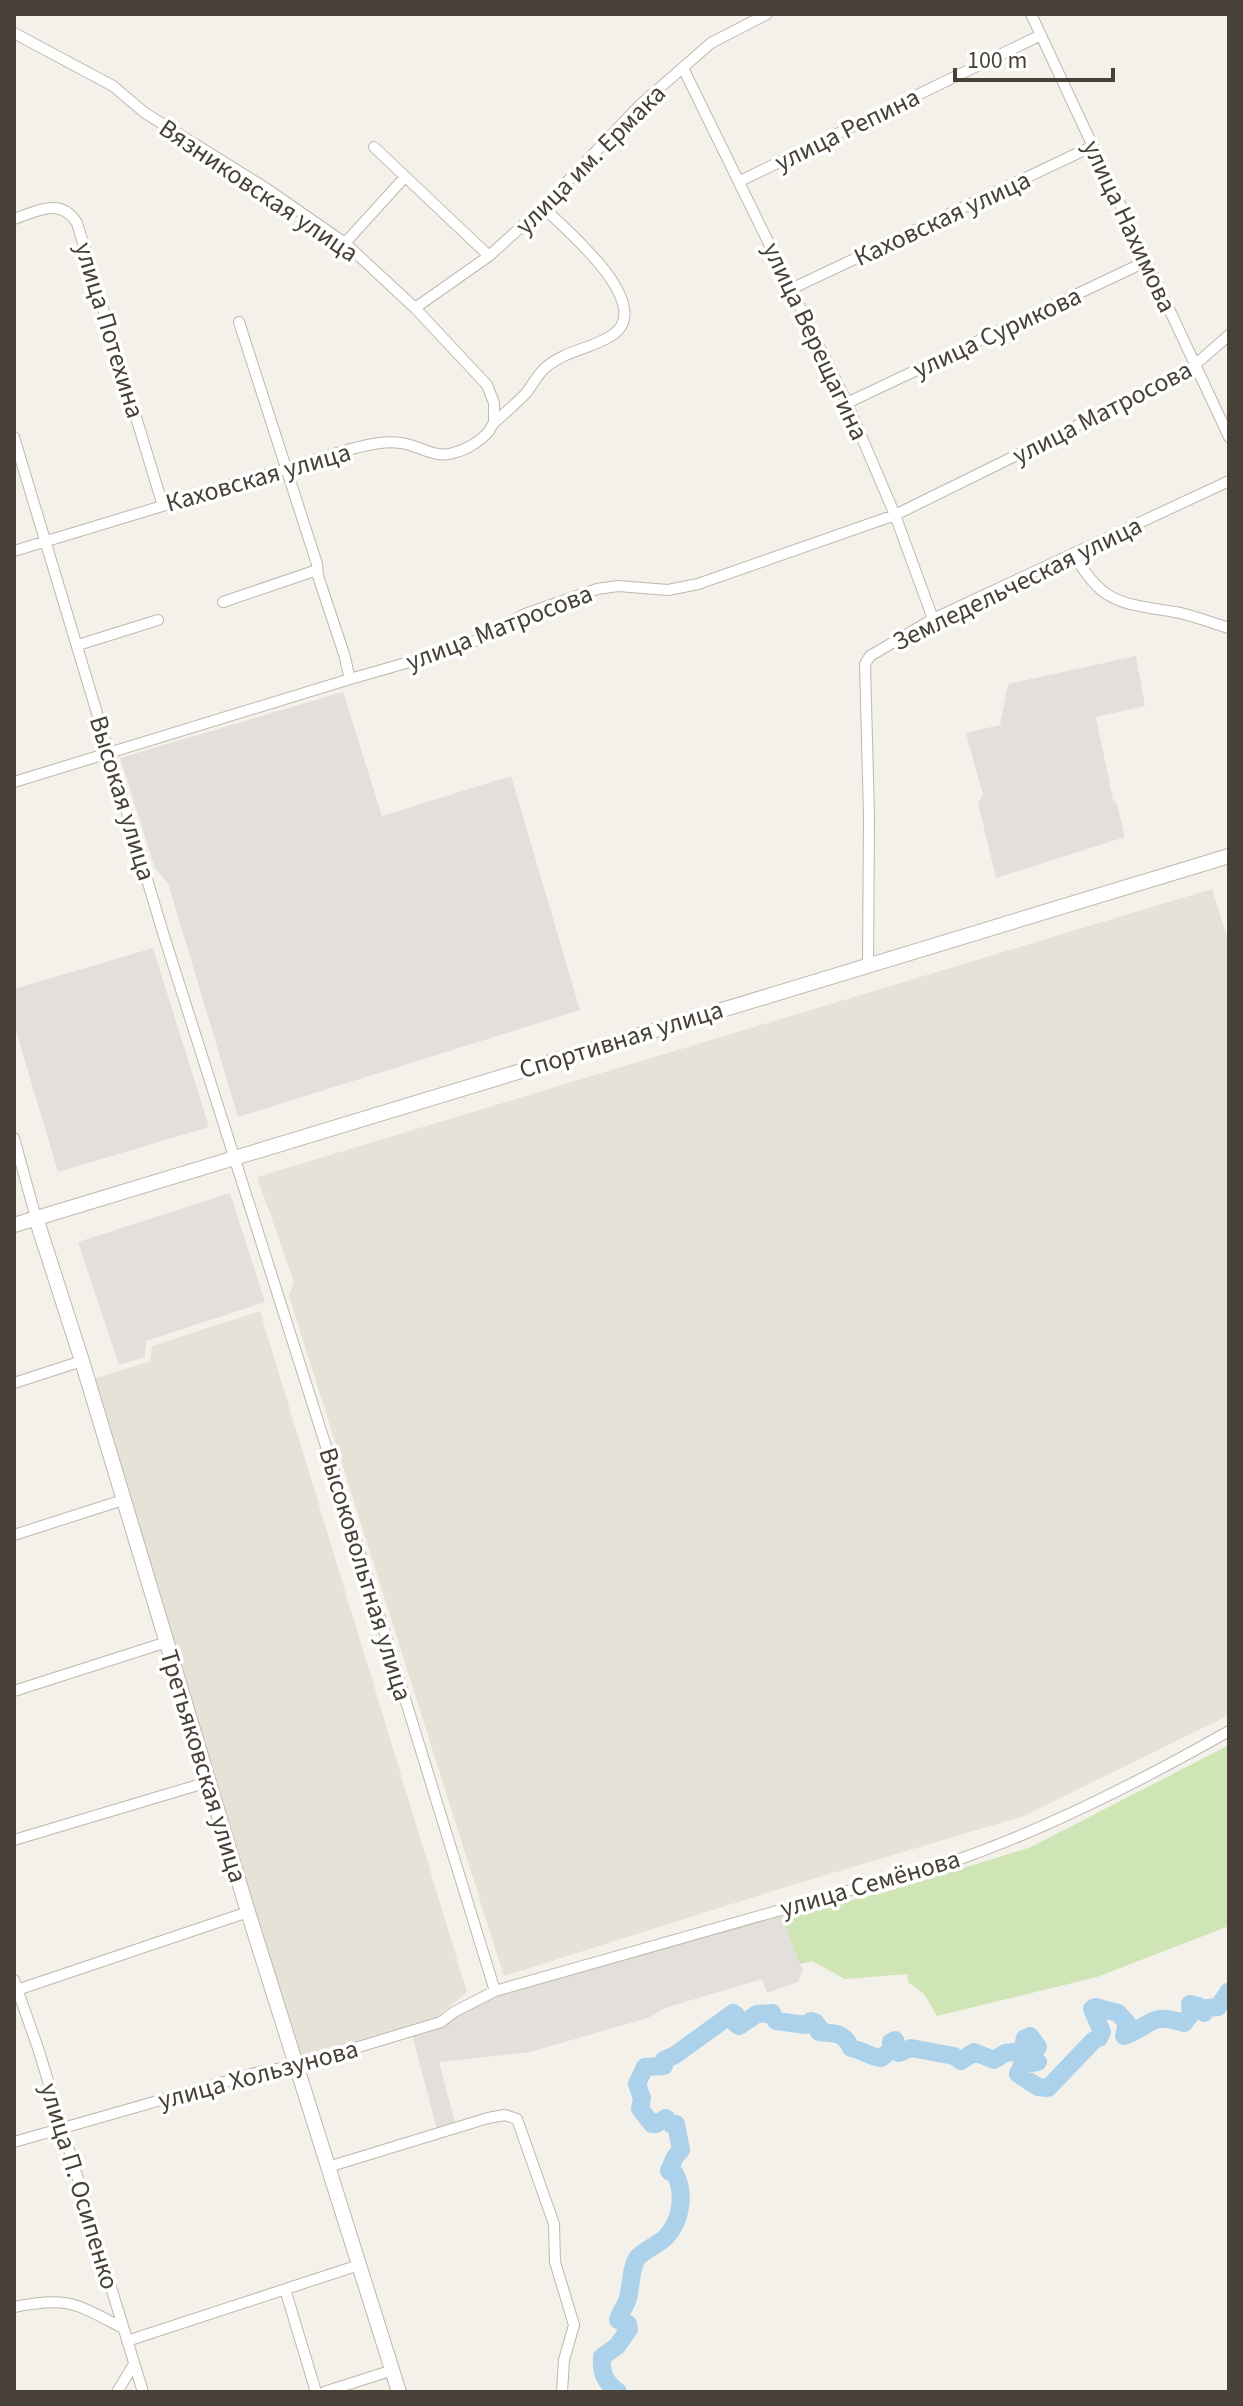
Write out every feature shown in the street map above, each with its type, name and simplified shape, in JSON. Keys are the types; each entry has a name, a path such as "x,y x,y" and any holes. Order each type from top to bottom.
{"street":[{"name":"улица им. Ермака","path":"415,308 489,256 543,207 640,105 711,43 767,14"},
{"name":"улица Нахимова","path":"1031,14 1229,437"},
{"name":"Вязниковская улица","path":"14,33 113,86 145,113 243,173 345,243 415,308 487,385 494,403 494,422"},
{"name":"улица Репина","path":"740,181 1041,35"},
{"name":"улица Верещагина","path":"683,68 847,403 895,515 933,619"},
{"name":"Каховская улица","path":"791,289 1093,146"},
{"path":"374,147 489,256"},
{"path":"345,243 405,177"},
{"name":"улица Потехина","path":"14,219 57,207 68,211 77,223 163,506"},
{"name":"Каховская улица","path":"14,551 347,450 398,442 418,446 429,453 452,454 474,444 506,414 544,369 559,358 614,334 622,326 625,311 623,297 610,275 543,207"},
{"name":"улица Сурикова","path":"847,403 1147,261"},
{"path":"239,322 350,679"},
{"name":"улица Матросова","path":"14,782 473,642 525,614 597,589 618,586 668,590 698,584 895,515 1196,365 1229,335"},
{"name":"Высокая улица","path":"14,437 234,1158"},
{"name":"Земледельческая улица","path":"868,964 869,816 865,664 870,656 933,619 1229,481"},
{"path":"1074,554 1087,578 1102,593 1124,603 1177,612 1229,628"},
{"path":"223,602 317,570"},
{"path":"78,645 158,620"},
{"name":"Спортивная улица","path":"14,1225 1229,856"},
{"name":"Третьяковская улица","path":"14,1138 208,1782 399,2392"},
{"name":"Высоковольтная улица","path":"234,1158 495,1991"},
{"path":"14,1383 82,1361"},
{"path":"14,1535 123,1500"},
{"path":"14,1691 167,1642"},
{"name":"улица Семёнова","path":"495,1991 925,1869 1010,1841 1229,1731"},
{"path":"14,1840 208,1782"},
{"path":"15,1987 248,1912"},
{"name":"улица П. Осипенко","path":"15,1987 38,2048 143,2392"},
{"name":"улица Хользунова","path":"14,2142 259,2072 296,2066 441,2022 495,1991"},
{"path":"328,2167 488,2118 505,2115 517,2119 554,2224 555,2262 574,2325 564,2360 562,2392"},
{"path":"127,2341 359,2265"},
{"path":"285,2289 316,2392"},
{"path":"14,2307 59,2301 74,2304 123,2328"},
{"path":"117,2392 134,2364"},
{"path":"324,2392 393,2370"}],"shaded area":[{"path":"1136,656 1145,706 1096,717 1113,800 1117,804 1125,837 996,878 978,803 983,795 966,733 1000,725 1008,684"},
{"path":"343,692 382,816 511,776 580,1010 238,1117 168,883 155,868 120,758"},
{"path":"1212,889 1229,943 1229,1715 1024,1816 504,1976 289,1296 294,1282 257,1177"},
{"path":"153,948 209,1127 58,1172 14,1024 14,989"},
{"path":"230,1193 265,1302 146,1341 145,1357 119,1365 78,1242"},
{"path":"260,1311 467,1992 437,2017 298,2060 94,1379 150,1361 152,1346"},
{"path":"780,1914 803,1971 798,1982 767,1993 762,1979 665,2008 648,2018 530,2052 439,2062 455,2123 444,2126 438,2134 412,2034 496,1995"}],"green space":[{"path":"1229,1745 1229,1926 1097,1977 937,2016 924,1994 908,1982 907,1974 845,1979 812,1961 800,1964 781,1917 886,1892 1031,1847"}],"waterway":[{"path":"618,2392 605,2377 602,2357 617,2346 629,2329 628,2324 618,2320 628,2298 636,2259 671,2231 681,2198 675,2174 669,2171 681,2150 676,2124 671,2124 666,2118 652,2124 640,2109 642,2098 637,2084 645,2067 664,2066 664,2060 733,2013 739,2026 757,2014 772,2013 776,2021 806,2025 815,2022 819,2032 838,2034 851,2048 881,2058 891,2050 891,2042 895,2040 899,2053 911,2048 954,2056 961,2061 974,2052 994,2060 1005,2053 1022,2051 1025,2038 1030,2036 1038,2047 1029,2053 1038,2062 1022,2065 1018,2074 1038,2087 1048,2088 1099,2038 1102,2032 1092,2009 1095,2007 1118,2013 1127,2023 1124,2036 1158,2019 1184,2023 1191,2014 1190,2004 1198,2006 1204,2013 1207,2008 1218,2007 1229,1991"}]}
